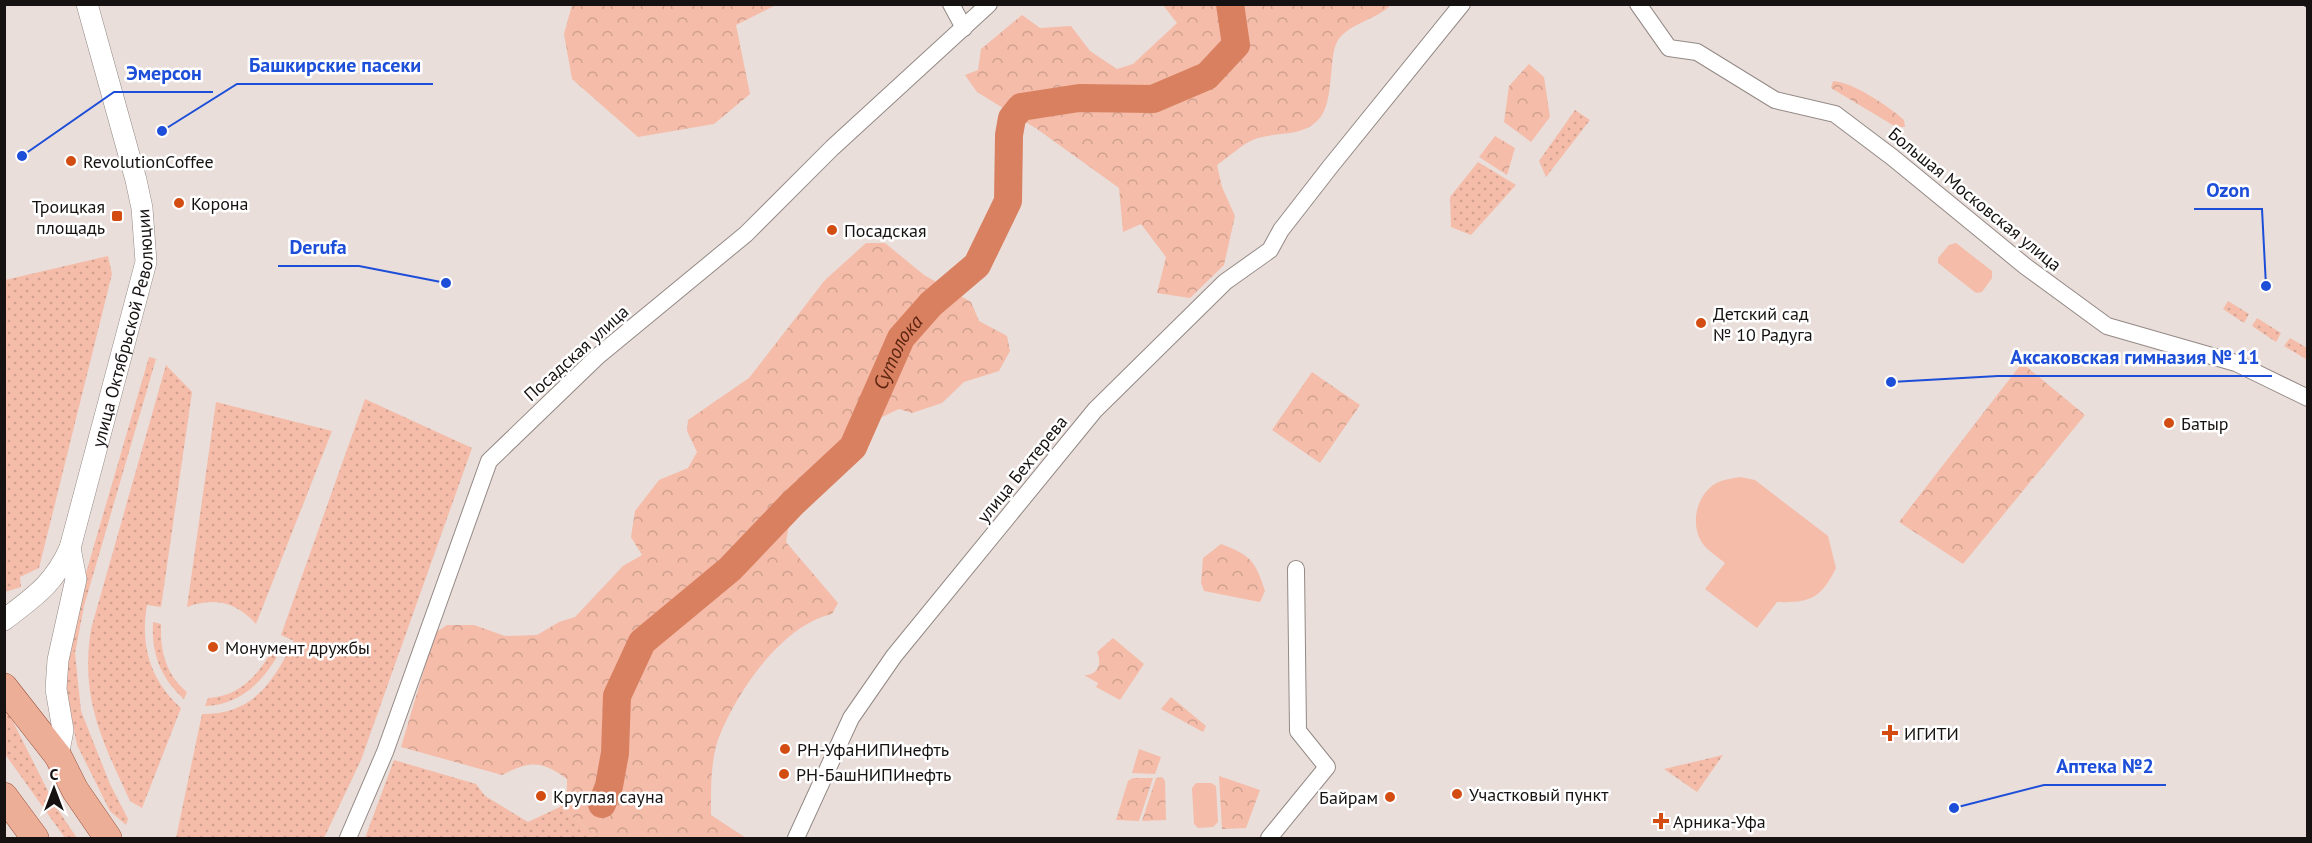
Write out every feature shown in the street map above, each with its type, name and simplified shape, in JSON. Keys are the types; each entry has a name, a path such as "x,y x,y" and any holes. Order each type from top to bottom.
{"main road":[{"path":"5,687 58,756 75,790 108,838"},
{"path":"4,796 34,838"}],"street":[{"name":"улица Октябрьской Революции","path":"70,548 146,262 136,180 87,4"},
{"path":"951,4 964,28"},
{"name":"Посадская улица","path":"348,838 385,752 489,461 598,356 746,234 832,148 989,4"},
{"name":"улица Бехтерева","path":"796,838 855,710 894,656 1095,410 1225,282 1270,250 1281,230 1330,167 1462,4"},
{"name":"Большая Московская улица","path":"1638,4 1669,48 1697,52 1775,100 1834,114 1892,157 2025,266 2107,326 2236,363 2307,398"},
{"path":"4,599 32,593 70,548"},
{"path":"4,620 35,598 50,583 60,570 70,548"},
{"path":"58,756 63,730 56,689 58,660 76,579 70,548"},
{"path":"1269,838 1328,767 1298,732 1296,569"},
{"path":"4,818 34,838"}],"green space":[{"path":"572,4 776,5 736,25 750,94 714,124 638,137 572,79 564,34"},
{"path":"1163,5 1391,5 1340,37 1334,51 1327,103 1319,119 1297,132 1250,141 1217,165 1222,187 1235,216 1224,265 1190,298 1157,293 1166,257 1141,224 1123,232 1119,188 1037,129 977,92 965,75 978,70 981,49 1022,15 1040,28 1071,26 1090,51 1117,69 1133,64 1177,23"},
{"path":"1529,64 1544,77 1550,117 1531,142 1504,122 1509,86"},
{"path":"1833,81 1860,90 1880,102 1904,120 1905,127 1896,127 1831,88"},
{"path":"1575,110 1590,120 1546,177 1539,161"},
{"path":"1495,136 1515,148 1507,175 1479,157"},
{"path":"1478,162 1516,185 1471,235 1451,227 1450,197"},
{"path":"866,243 885,243 924,275 971,302 979,321 1007,336 1010,351 999,371 964,382 942,403 912,413 899,409 880,418 796,483 786,542 838,603 832,614 814,620 797,631 765,661 739,697 717,742 711,783 711,815 746,838 599,838 560,807 567,789 567,779 550,768 528,765 502,775 401,747 435,633 447,625 474,625 505,636 537,635 559,622 575,617 623,566 642,555 631,537 635,511 659,480 688,468 697,452 687,431 688,420 749,378 825,280"},
{"path":"1956,243 1992,271 1992,278 1982,292 1976,293 1938,263 1938,258 1949,245"},
{"path":"108,256 112,274 39,568 20,577 21,587 5,592 5,280"},
{"path":"2228,301 2249,314 2244,323 2223,309"},
{"path":"2257,318 2281,333 2276,342 2252,326"},
{"path":"2290,338 2307,348 2306,359 2284,346"},
{"path":"149,357 156,359 84,606 75,653 81,711 110,784 128,819 126,825 110,811 77,745 65,684 66,653 77,604"},
{"path":"2022,363 2085,415 1963,564 1899,522"},
{"path":"166,365 192,392 161,607 147,605 145,634 155,674 170,697 181,708 142,808 130,801 102,738 91,698 88,654 91,629"},
{"path":"1312,372 1360,405 1320,463 1272,430"},
{"path":"365,399 472,448 361,760 324,838 176,838 202,714 220,713 248,702 269,683 294,641 281,635"},
{"path":"216,402 332,431 256,624 233,606 207,602 187,607"},
{"path":"1740,477 1755,480 1828,536 1836,568 1819,593 1806,600 1777,602 1757,628 1705,589 1725,563 1703,544 1696,524 1698,506 1707,491 1721,481"},
{"path":"1221,544 1239,552 1254,565 1265,591 1260,602 1204,591 1201,583 1203,558"},
{"path":"153,622 161,624 163,653 169,670 187,692 184,699 169,683 159,665 154,644"},
{"path":"1113,638 1144,664 1120,700 1096,687 1098,683 1084,675 1092,674 1098,668 1097,652"},
{"path":"271,652 278,655 265,675 248,691 228,702 205,706 208,698 229,694 246,684"},
{"path":"1171,697 1206,726 1203,732 1161,709"},
{"path":"4,704 56,807 77,838 65,838 5,754"},
{"path":"1139,749 1161,757 1155,774 1132,773"},
{"path":"1723,755 1697,792 1664,769"},
{"path":"394,760 476,784 485,796 528,822 560,807 599,838 365,838"},
{"path":"1219,776 1260,790 1246,828 1222,829"},
{"path":"1162,777 1165,781 1166,820 1142,821 1156,778"},
{"path":"1133,778 1153,778 1139,821 1116,820 1128,781"},
{"path":"1196,783 1211,783 1216,786 1218,822 1213,827 1198,828 1194,824 1192,788"}],"waterway":[{"name":"Сутолока","path":"602,804 609,786 615,753 617,696 642,642 730,569 792,504 853,447 901,338 931,304 977,265 1008,201 1009,135 1012,118 1021,107 1079,98 1153,99 1207,76 1236,45 1230,4"}],"tram line":[{"path":"2302,4 2308,8"}],"place":[{"name":"Башкирские пасеки","path":"162,131"},
{"name":"Эмерсон","path":"22,156"},
{"name":"RevolutionCoffee","path":"71,161"},
{"name":"Корона","path":"179,203"},
{"name":"Троицкая площадь","path":"117,216"},
{"name":"Посадская","path":"832,230"},
{"name":"Derufa","path":"446,283"},
{"name":"Ozon","path":"2266,286"},
{"name":"Детский сад № 10 Радуга","path":"1701,323"},
{"name":"Аксаковская гимназия № 11","path":"1891,382"},
{"name":"Батыр","path":"2169,423"},
{"name":"Монумент дружбы","path":"213,647"},
{"name":"ИГИТИ","path":"1890,733"},
{"name":"РН-УфаНИПИнефть","path":"785,749"},
{"name":"РН-БашНИПИнефть","path":"784,774"},
{"name":"Участковый пункт","path":"1457,794"},
{"name":"Круглая сауна","path":"541,796"},
{"name":"Байрам","path":"1390,797"},
{"name":"Аптека №2","path":"1954,808"},
{"name":"Арника-Уфа","path":"1661,821"}]}
